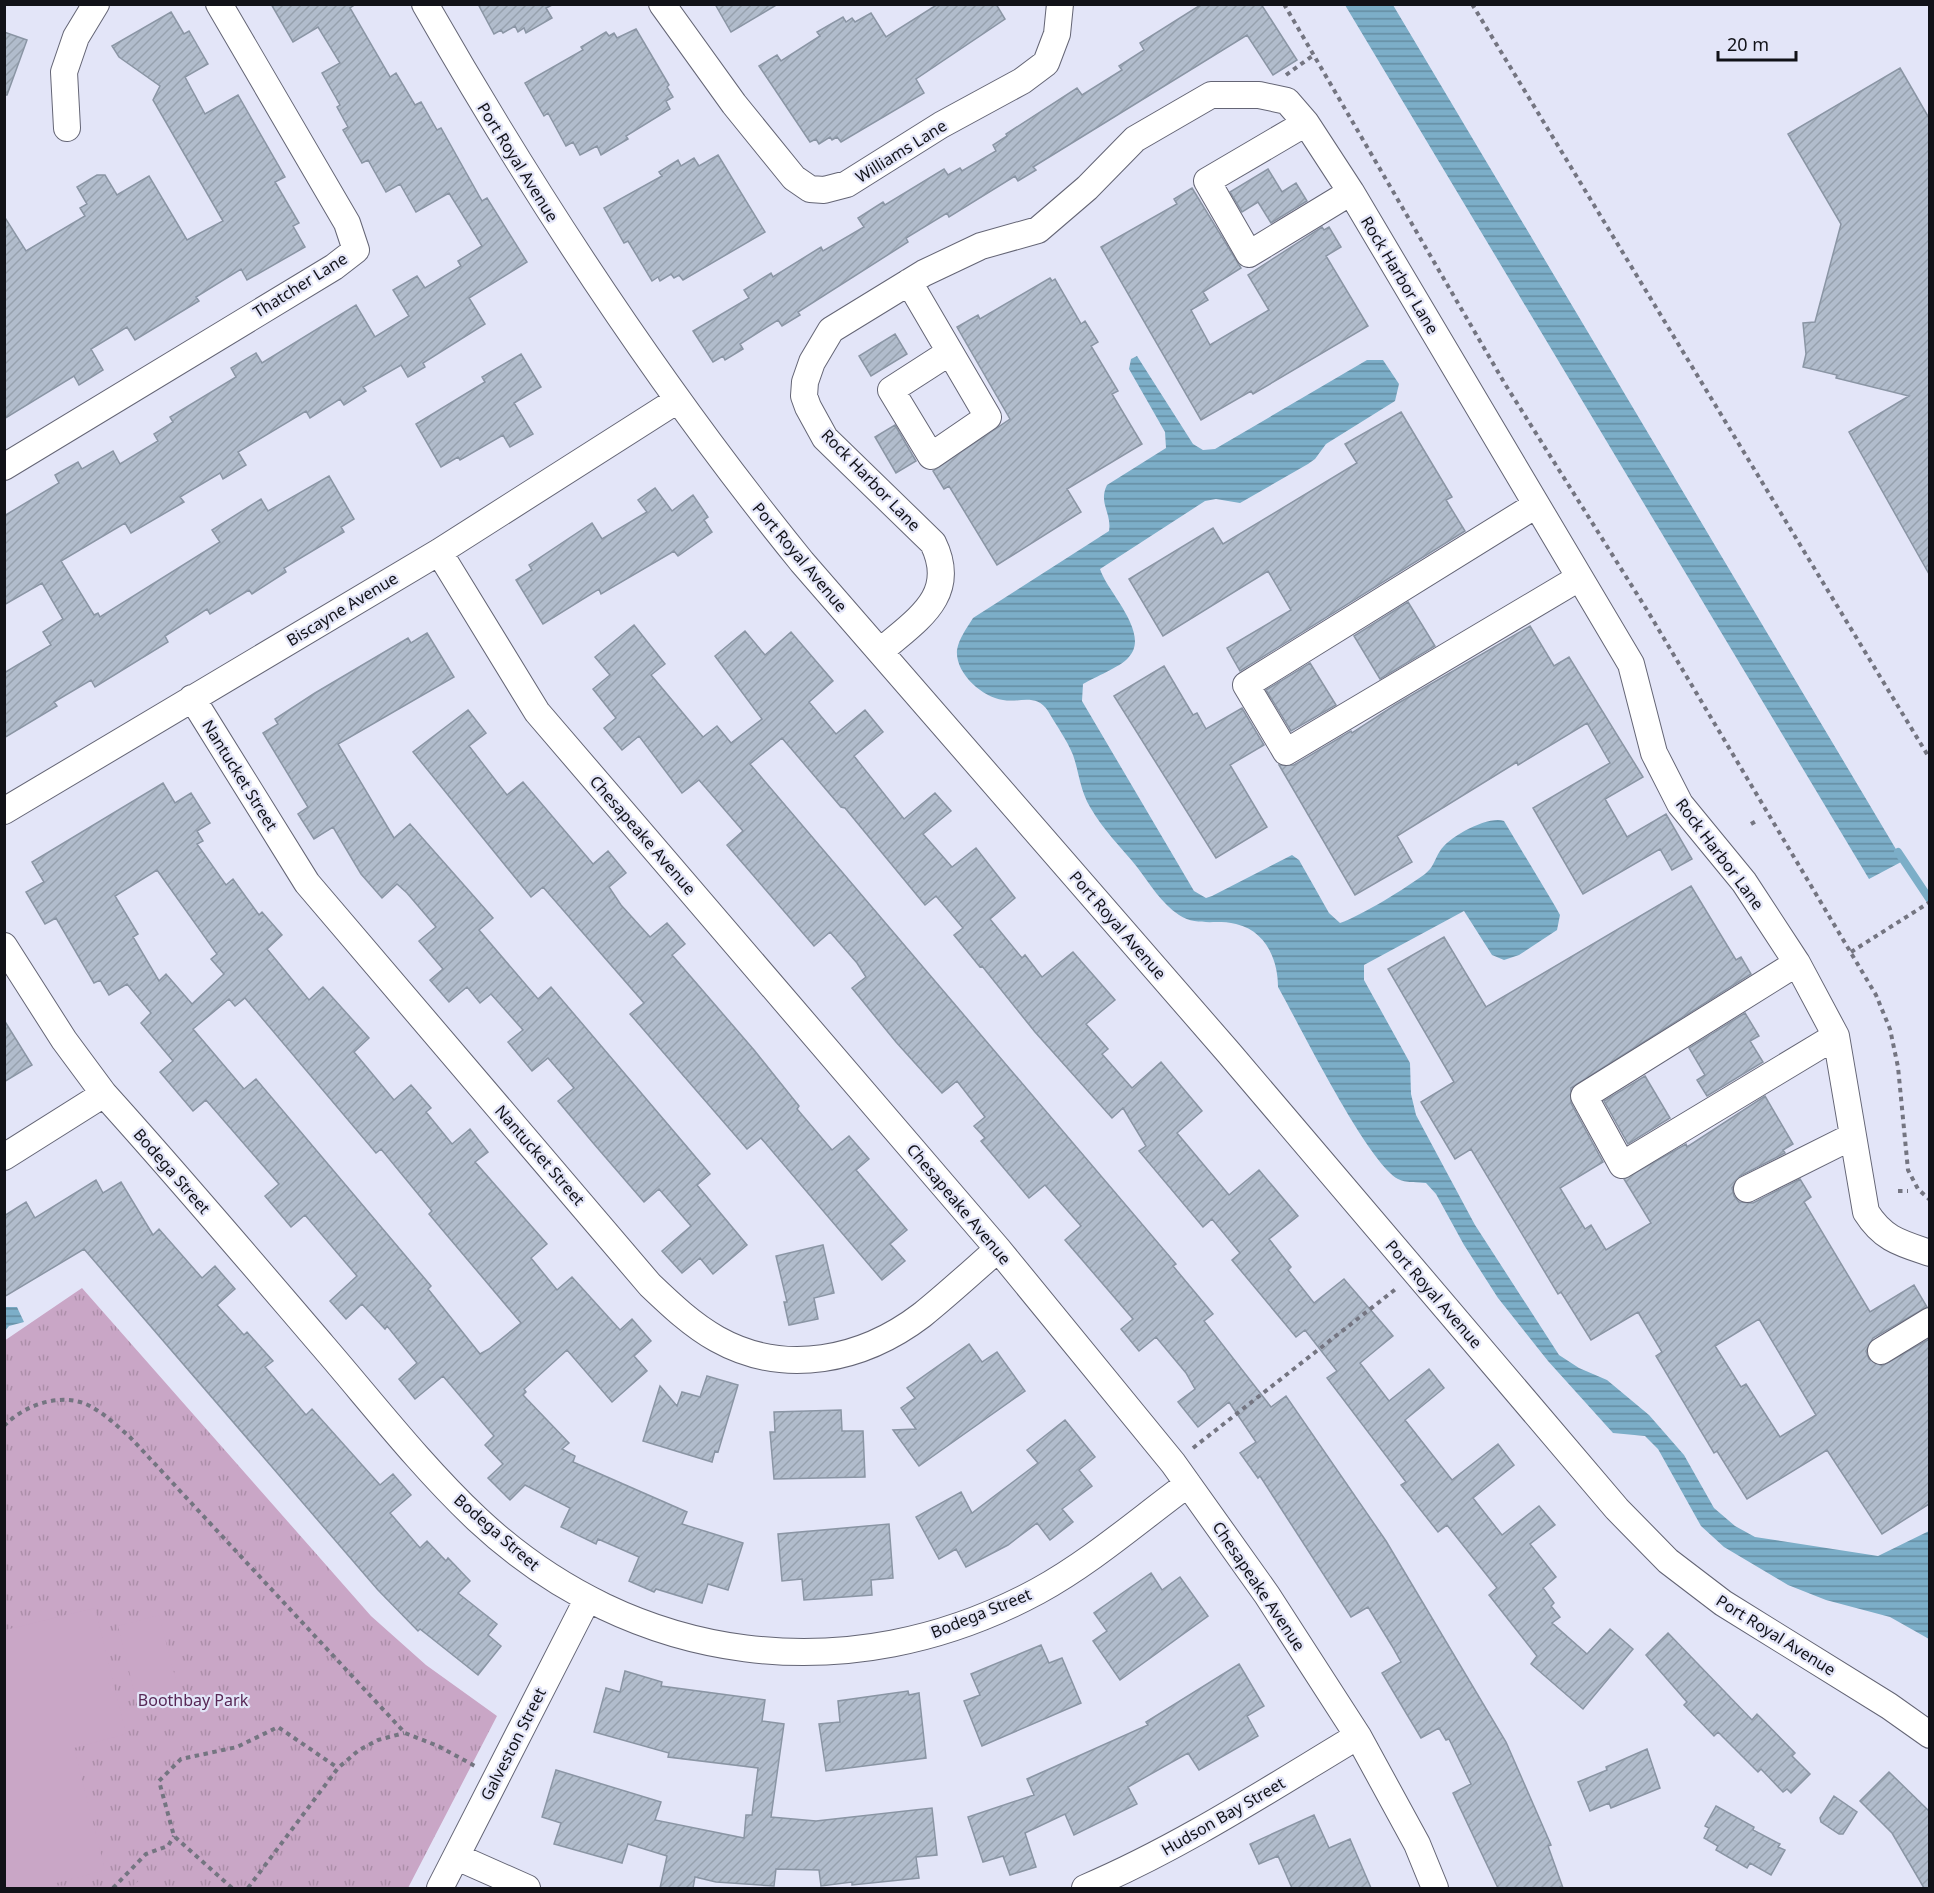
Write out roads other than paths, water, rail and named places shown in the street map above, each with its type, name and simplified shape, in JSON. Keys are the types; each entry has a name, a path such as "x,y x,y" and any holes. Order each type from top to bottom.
{"street":[{"path":"67,128 64,72 76,37 96,4"},
{"name":"Thatcher Lane","path":"4,466 334,267 356,250 347,223 219,4"},
{"name":"Port Royal Avenue","path":"425,4 544,206 676,401 788,544 1617,1509 1668,1561 1723,1603 1889,1706 1929,1735"},
{"name":"Williams Lane","path":"662,4 734,104 794,178 810,189 824,190 848,184 941,125 1022,81 1046,63 1057,34 1060,4"},
{"name":"Rock Harbor Lane","path":"881,651 928,609 938,594 941,576 940,560 933,543 825,438 808,407 804,396 805,382 812,362 831,330 909,282 981,246 1038,230 1086,188 1135,139 1211,95 1259,94 1287,101 1306,123 1351,192 1631,664 1654,753 1680,804 1744,882 1797,963 1836,1036 1866,1212 1877,1229 1894,1241 1929,1253"},
{"path":"1306,123 1207,181 1249,254 1351,192"},
{"path":"909,282 950,352"},
{"name":"Biscayne Avenue","path":"4,811 439,552 676,401"},
{"path":"1536,505 1246,685 1286,752 1579,578"},
{"name":"Chesapeake Avenue","path":"439,552 537,712 998,1249 1173,1463 1267,1594 1358,1736 1417,1844 1435,1888"},
{"name":"Nantucket Street","path":"192,698 307,883 650,1285 679,1313 700,1328 719,1340 747,1352 789,1361 839,1356 879,1340 921,1315 998,1249"},
{"name":"Bodega Street","path":"4,946 64,1040 104,1094 449,1490 479,1520 512,1547 546,1574 587,1600 659,1630 726,1646 786,1651 857,1651 926,1636 984,1615 1039,1590 1188,1484"},
{"path":"1797,963 1584,1096 1622,1165 1836,1036"},
{"path":"4,1157 104,1094"},
{"path":"1747,1189 1853,1136"},
{"path":"1881,1351 1929,1321"},
{"name":"Galveston Street","path":"440,1888 587,1600"},
{"name":"Hudson Bay Street","path":"1084,1888 1138,1865 1205,1829 1358,1736"},
{"path":"457,1857 527,1888"}],"water":[{"path":"1345,5 1393,5 1903,861 1869,879"},
{"path":"1137,356 1193,444 1203,450 1215,449 1367,360 1383,360 1399,384 1395,401 1326,444 1315,459 1308,464 1240,503 1216,499 1205,501 1100,569 1132,625 1135,637 1134,648 1124,661 1083,684 1082,701 1194,891 1206,898 1212,896 1292,855 1299,860 1329,913 1340,923 1383,901 1425,874 1444,845 1469,828 1489,821 1504,821 1560,915 1557,930 1519,955 1504,960 1492,955 1464,911 1364,965 1364,980 1410,1063 1411,1094 1416,1115 1475,1225 1559,1355 1579,1368 1607,1380 1649,1415 1684,1455 1714,1508 1735,1526 1755,1537 1878,1556 1929,1531 1929,1639 1890,1617 1826,1600 1788,1585 1724,1547 1701,1526 1658,1449 1645,1436 1613,1433 1548,1361 1498,1298 1464,1245 1436,1194 1426,1183 1398,1179 1369,1147 1334,1090 1278,987 1273,957 1262,940 1255,933 1236,924 1186,919 1167,905 1106,831 1090,807 1071,749 1043,705 1033,700 1009,701 995,698 971,683 960,667 958,646 973,618 1109,531 1109,519 1104,503 1107,485 1166,448 1165,432 1129,369 1131,359"},
{"path":"5,1307 17,1307 24,1322 9,1326 5,1331"}],"waterway":[{"path":"1898,852 1930,900"}],"park label":[{"name":"Boothbay Park","path":"193,1700"}]}
